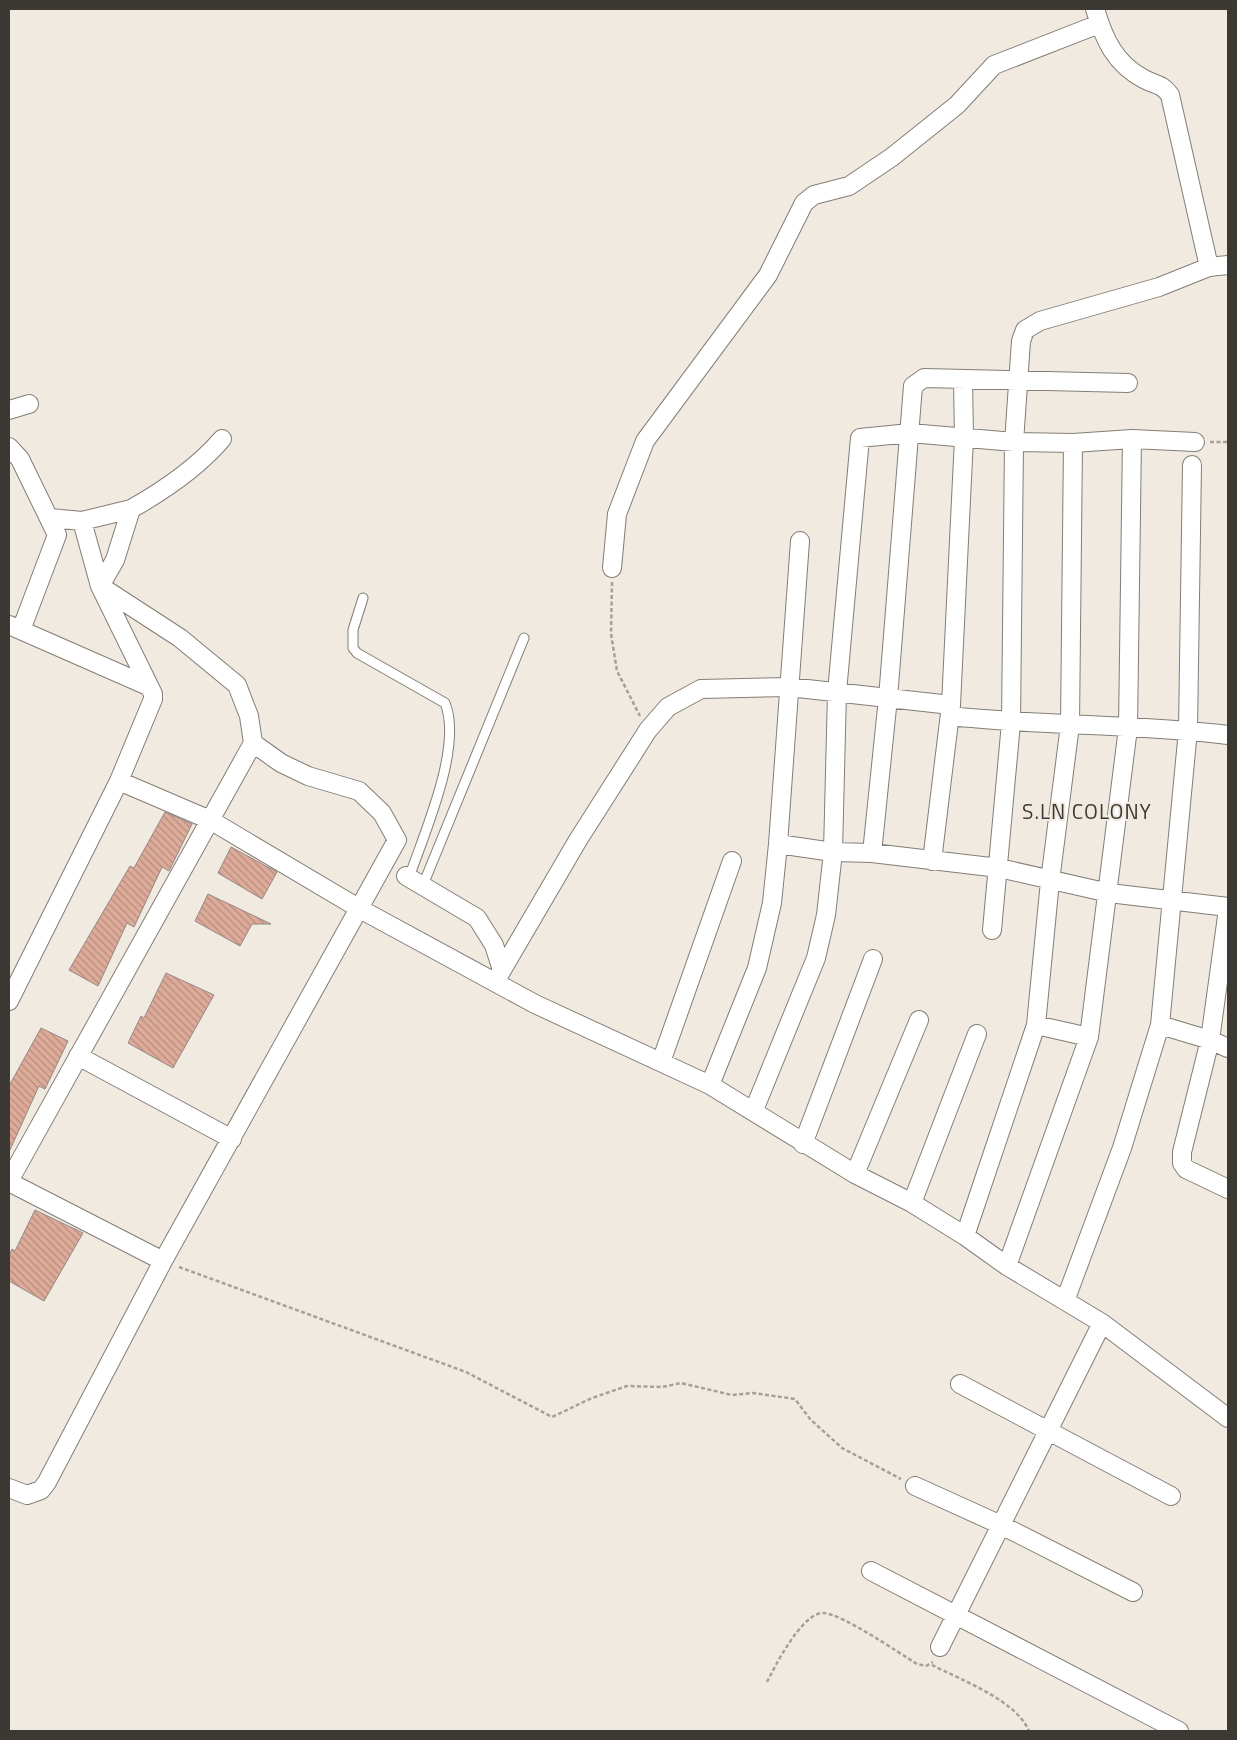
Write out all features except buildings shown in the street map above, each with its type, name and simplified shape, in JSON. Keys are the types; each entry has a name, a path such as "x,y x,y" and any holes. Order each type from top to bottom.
{"street":[{"path":"612,568 617,514 645,441 690,383 768,275 804,203 814,194 849,186 892,157 957,106 994,65 1097,16 1104,38 1123,66 1145,80 1163,86 1170,95 1209,267"},
{"path":"992,930 1011,723 1014,442 1021,341 1025,330 1030,325 1159,287 1209,267 1228,264"},
{"path":"872,853 888,698 912,389 915,382 924,378 1128,383"},
{"path":"932,862 951,711 964,438 963,379"},
{"path":"9,410 29,404"},
{"path":"754,1110 822,937 833,852 837,692 858,442 863,436 910,433 1014,442 1073,443 1132,439 1195,442"},
{"path":"50,518 82,521 131,508 154,496 212,451 222,439"},
{"path":"1007,1266 1089,1037 1109,893 1128,728 1132,439"},
{"path":"965,1236 1036,1025 1050,881 1070,725 1073,443"},
{"path":"9,447 20,459 57,535 15,628 148,686"},
{"path":"1065,1301 1122,1148 1160,1025 1188,730 1192,466"},
{"path":"100,586 115,560 131,508"},
{"path":"9,1001 119,781 153,704 153,694 100,586 82,521"},
{"path":"710,1085 757,968 772,903 800,541"},
{"path":"100,586 180,638 237,685 249,716 253,743 9,1182 163,1261"},
{"path":"498,976 578,840 648,730 668,707 701,689 789,687 888,698 1011,723 1188,730 1228,735"},
{"path":"9,1488 27,1495 41,1490 47,1482 163,1261 397,840 382,813 359,791 308,776 281,763 253,743"},
{"path":"119,781 210,820 360,909 498,976 535,1004 710,1085 754,1110 803,1144 855,1174 912,1203 965,1236 1007,1266 1102,1324 1228,1418"},
{"path":"778,844 833,852 872,853 932,862 999,868 1109,893 1172,898 1228,908 1210,1040 1182,1152 1182,1163 1191,1173 1228,1189"},
{"path":"661,1062 732,861"},
{"path":"413,880 477,918 487,931 494,945 498,976"},
{"path":"803,1144 873,959"},
{"path":"855,1174 919,1020"},
{"path":"1036,1025 1089,1037"},
{"path":"1160,1025 1210,1040 1228,1048"},
{"path":"912,1203 977,1034"},
{"path":"78,1056 232,1139"},
{"path":"940,1647 1102,1324"},
{"path":"960,1384 1171,1496"},
{"path":"915,1486 1001,1525 1133,1592"},
{"path":"871,1571 1170,1729"}],"lane":[{"path":"363,598 353,630 353,648 357,653 445,703 449,714 449,755 413,880"},
{"path":"413,880 524,638"}],"path":[{"path":"612,568 611,634 617,671 648,730"},
{"path":"163,1261 466,1372 552,1417 592,1398 627,1386 662,1387 681,1383 732,1395 753,1392 795,1399 810,1419 842,1448 915,1486"},
{"path":"767,1682 778,1658 796,1634 814,1615 824,1613 847,1623 917,1664 932,1665 1006,1704 1025,1721 1029,1731"},
{"path":"932,1665 940,1647"}],"district":[{"name":"S.LN COLONY","path":"1087,811"}]}
